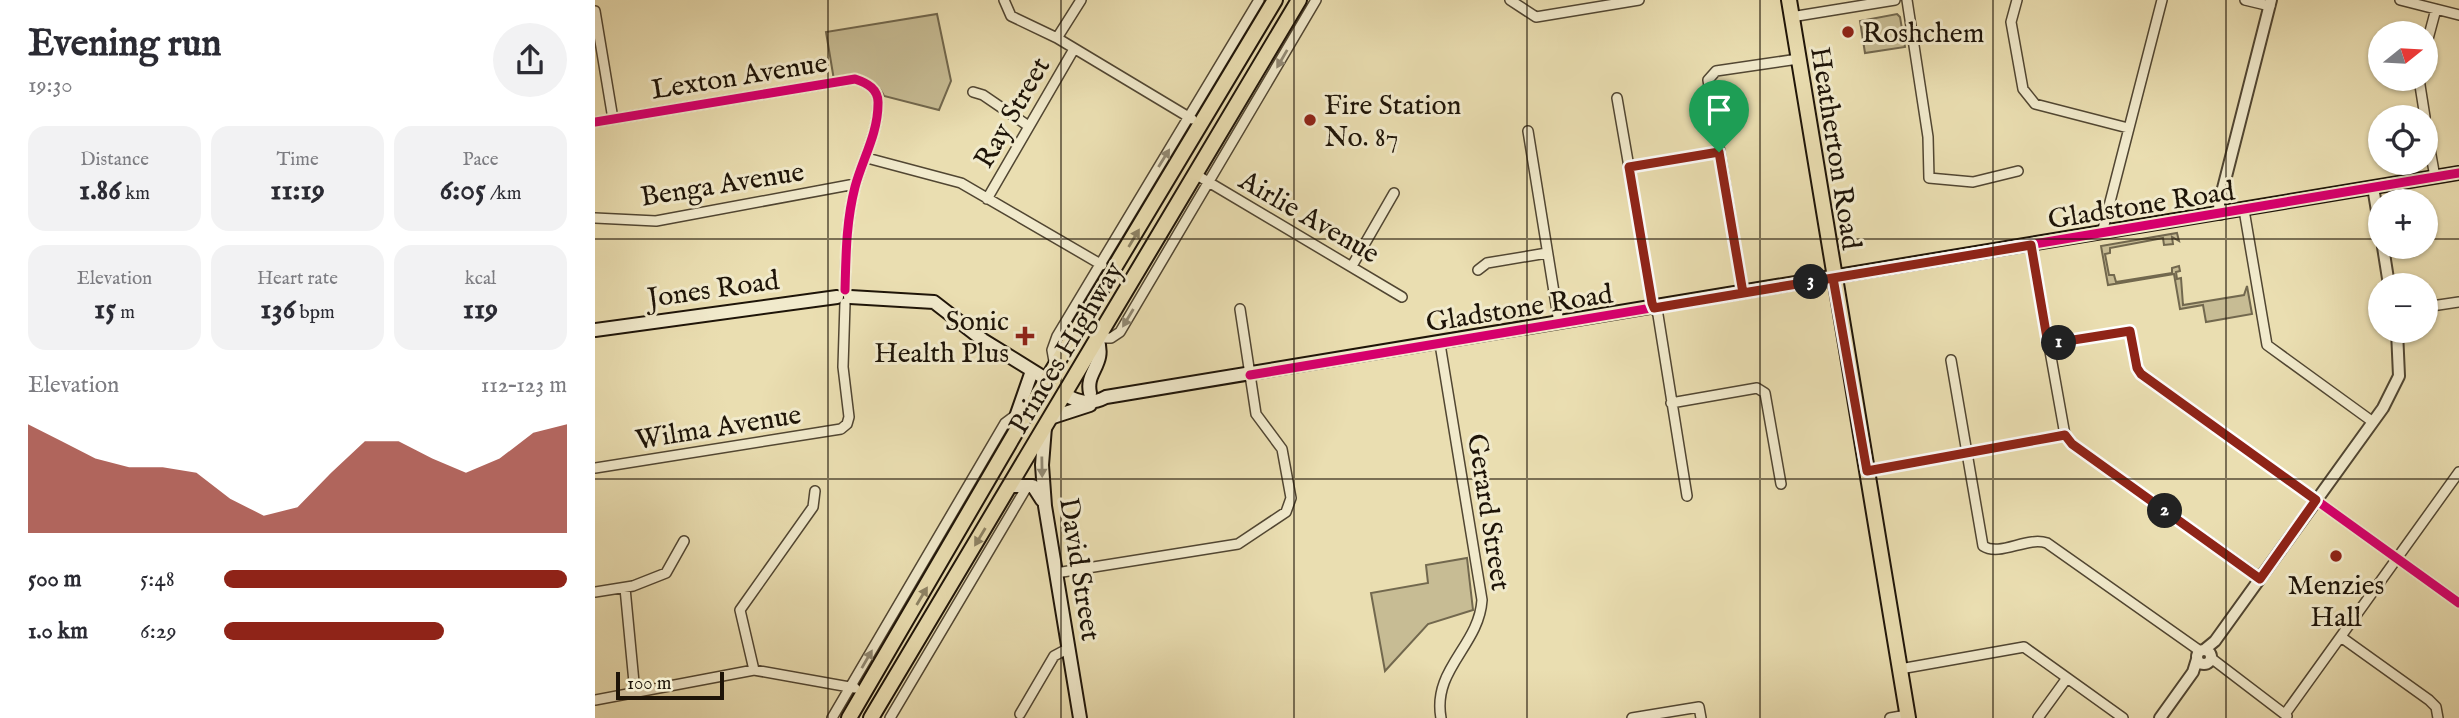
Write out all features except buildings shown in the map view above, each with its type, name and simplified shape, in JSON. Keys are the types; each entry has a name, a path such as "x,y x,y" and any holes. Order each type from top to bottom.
{"main road":[{"name":"Princes Highway","path":"849,718 857,690 940,565 1020,416 1051,373 1114,272 1195,120 1236,66 1275,0"},
{"name":"Princes Highway","path":"871,718 1299,0"},
{"name":"Heatherton Road","path":"1789,0 1907,717"},
{"name":"Gladstone Road","path":"1066,390 1098,398 1250,375 2459,173"},
{"name":"Jones Road","path":"595,330 845,297 934,302 983,340 1032,371 1051,373"},
{"path":"1047,422 1098,398 1089,381 1101,356 1097,338"},
{"path":"1020,416 1032,371"},
{"path":"1051,373 1066,390"},
{"name":"David Street","path":"1047,422 1042,465 1045,506 1080,718"},
{"path":"1007,491 1028,485 1038,490 1045,506"}],"street":[{"path":"1005,0 1011,16 1057,38 1195,120"},
{"name":"Ray Street","path":"1057,38 1081,0"},
{"name":"Princes Highway","path":"1051,373 1054,341 1099,263 1195,120 1230,49 1259,0"},
{"path":"1097,338 1112,338 1120,332 1316,0"},
{"path":"1510,0 1537,16 1639,0"},
{"path":"1791,17 1894,0"},
{"path":"1907,0 1928,137 1929,178 1973,183 2018,171"},
{"path":"2017,0 2011,22 2023,89 2035,104 2129,128"},
{"path":"2102,233 2162,0"},
{"path":"2220,214 2219,204 2270,3 2245,0"},
{"path":"2400,0 2459,15"},
{"path":"2433,21 2436,9"},
{"path":"595,11 613,119"},
{"name":"Ray Street","path":"987,199 1027,125 1074,48"},
{"path":"1230,49 1236,66"},
{"path":"1743,293 1707,83 1710,75 1798,58"},
{"name":"Lexton Avenue","path":"595,122 855,79 874,89 879,103 867,158"},
{"path":"972,92 983,95 1027,125"},
{"path":"1617,98 1687,496"},
{"path":"1528,131 1559,323"},
{"path":"1629,167 1719,152"},
{"path":"845,297 846,225 855,184 867,158 961,183 1114,272"},
{"name":"Airlie Avenue","path":"1195,174 1402,297"},
{"name":"Benga Avenue","path":"595,218 656,220 855,184"},
{"path":"1352,265 1394,193"},
{"path":"2244,210 2267,345 2372,422"},
{"path":"2031,245 2065,435 2072,444 2260,579"},
{"path":"1478,270 1487,263 1547,253"},
{"name":"Wilma Avenue","path":"595,468 832,431 847,424 849,417 843,367 845,297"},
{"path":"2438,305 2459,302"},
{"path":"1056,573 1238,544 1286,512 1291,498 1282,449 1258,418 1240,309"},
{"path":"2048,344 2130,331 2137,368 2141,374 2459,603"},
{"path":"2160,718 2372,422 2398,391 2403,378 2404,360 2399,343"},
{"name":"Gerard Street","path":"1440,344 1482,594 1475,630 1443,679 1439,702 1441,718"},
{"path":"1951,360 1981,543 1985,548 2037,541 2047,543 2287,716 2459,472"},
{"path":"1671,403 1757,387 1765,393 1781,484"},
{"path":"832,718 857,690 933,547 1005,423 1020,416"},
{"path":"1867,471 2065,435"},
{"path":"890,718 1028,485"},
{"path":"754,670 740,610 813,507 815,491"},
{"path":"1001,531 1007,491"},
{"path":"595,592 625,588 666,573 684,541"},
{"path":"933,547 940,565"},
{"path":"625,588 635,694"},
{"path":"2341,637 2429,700 2436,707 2438,718"},
{"path":"1900,669 2024,647 2123,718"},
{"path":"1020,714 1055,656 1069,648"},
{"path":"595,700 754,670 857,690"},
{"path":"2038,718 2067,678"},
{"path":"1632,718 1699,707 1701,718"},
{"path":"1889,718 1907,717"}],"shaded area":[{"path":"937,14 951,81 939,110 884,96 869,80 834,80 826,32"},
{"path":"1897,14 1900,17 1905,47 1865,53 1860,21"},
{"path":"2177,233 2179,241 2172,237 2173,244 2164,245 2163,238 2110,248 2110,253 2105,254 2109,275 2114,275 2116,282 2172,273 2172,268 2179,266 2180,271 2176,272 2177,279 2181,278 2183,305 2244,295 2247,286 2252,314 2206,322 2203,305 2180,309 2174,274 2108,285 2101,246"},
{"path":"1467,558 1473,610 1428,624 1385,671 1371,593 1428,583 1426,565"}],"cycle path":[{"path":"595,122 855,79 868,85 877,94 877,115 852,200 845,290"},
{"path":"1250,375 2459,173"},
{"path":"2048,344 2130,332 2137,368 2141,374 2459,603"}],"place":[{"name":"Roshchem","path":"1848,32"},
{"name":"Fire Station No. 87","path":"1310,120"},
{"name":"Sonic Health Plus","path":"1025,336"},
{"name":"Menzies Hall","path":"2336,556"}],"route":[{"path":"1719,152 1629,167 1654,308 1833,278 1867,471 2054,440 2065,435 2072,444 2260,579 2316,500 2141,374 2137,368 2130,331 2048,344 2031,245 1845,276 1743,293 1719,152"}]}
